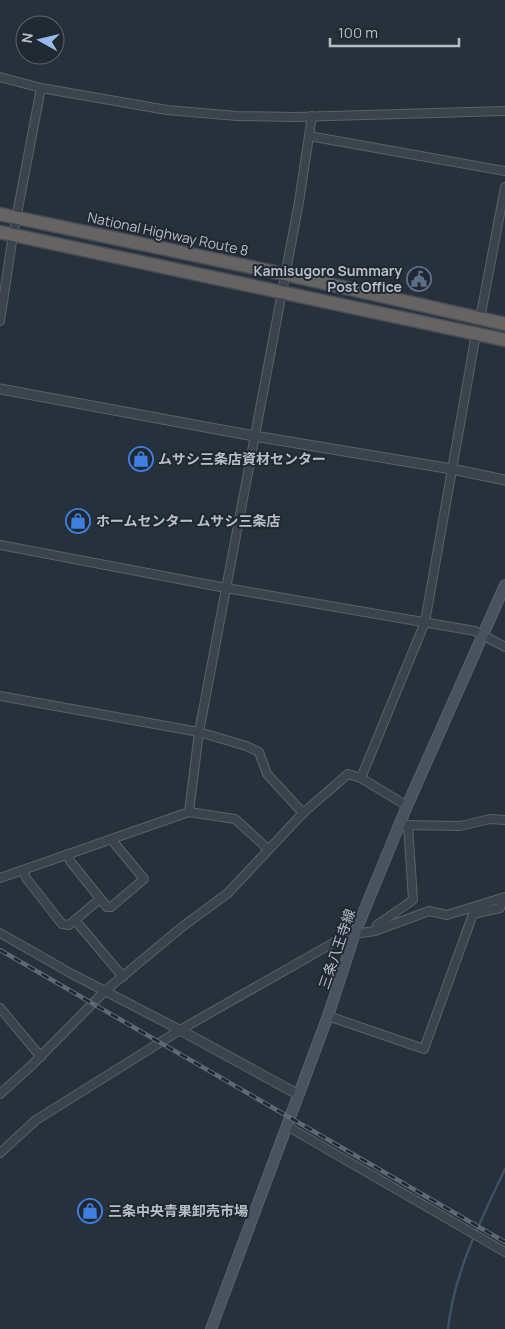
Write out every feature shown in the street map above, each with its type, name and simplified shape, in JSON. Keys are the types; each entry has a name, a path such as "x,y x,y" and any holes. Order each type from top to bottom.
{"highway":[{"name":"National Highway Route 8","path":"0,214 284,274 505,324"},
{"path":"0,232 505,340"}],"main road":[{"name":"三条八王寺線","path":"210,1329 328,1016 355,933 403,825 407,806 505,585"}],"street":[{"path":"0,77 41,88 167,110 238,116 505,111"},
{"path":"0,321 13,235 41,88"},
{"path":"189,812 199,732 299,202 312,116"},
{"path":"309,136 505,171"},
{"path":"480,319 505,187"},
{"path":"361,778 424,622 476,334"},
{"path":"0,389 505,480"},
{"path":"0,545 226,588 474,631 505,647"},
{"path":"0,696 199,732 246,746 259,752 266,774 303,813"},
{"path":"0,1094 41,1057 105,991 182,927 228,892 303,813 348,774 361,778 407,806"},
{"path":"0,878 189,812 235,819 268,849"},
{"path":"375,931 377,926 413,900 403,825 460,826 490,819 505,820"},
{"path":"67,854 70,861 100,899 107,907 110,907 144,880 111,839"},
{"path":"23,870 26,878 62,924 69,925 100,899"},
{"path":"0,1153 36,1120 180,1030 347,935 375,931 429,911 447,916 504,897"},
{"path":"328,1016 424,1049 473,914 500,908 504,897"},
{"path":"75,920 123,977"},
{"path":"0,933 72,974 299,1095"},
{"path":"0,1008 41,1057"},
{"path":"287,1126 505,1252"}],"waterway":[{"path":"448,1329 451,1308 462,1267 505,1169"}],"railway":[{"path":"0,950 505,1242"}],"place":[{"name":"Kamisugoro Summary Post Office","path":"419,279"},
{"name":"ムサシ三条店資材センター","path":"141,459"},
{"name":"ホームセンター ムサシ三条店","path":"78,521"},
{"name":"三条中央青果卸売市場","path":"90,1211"}]}
